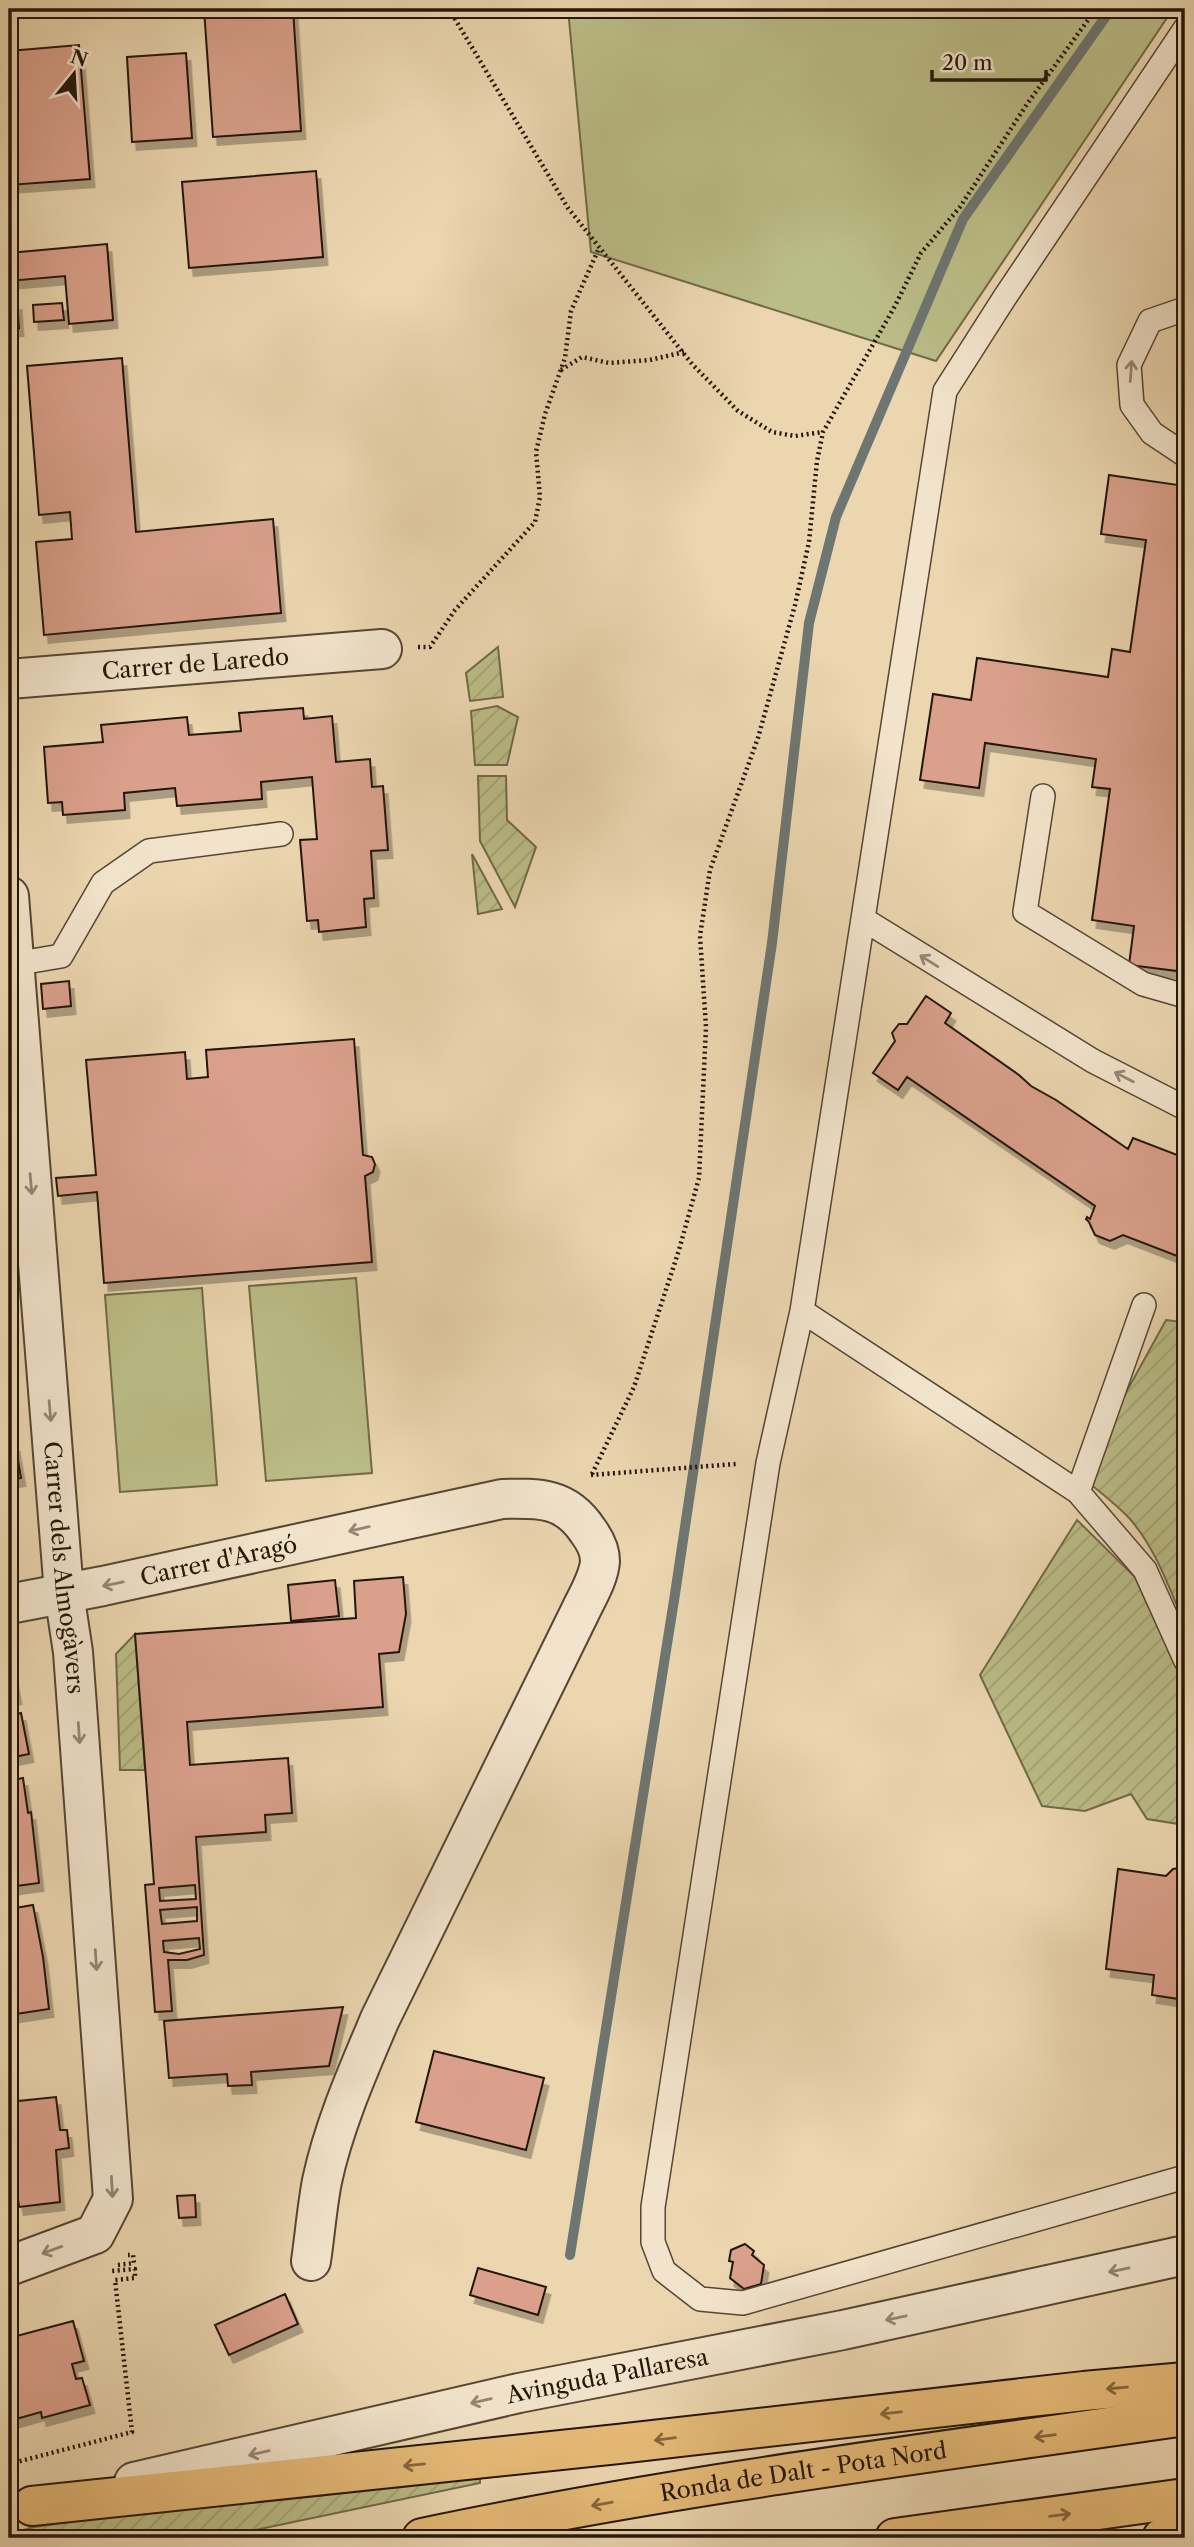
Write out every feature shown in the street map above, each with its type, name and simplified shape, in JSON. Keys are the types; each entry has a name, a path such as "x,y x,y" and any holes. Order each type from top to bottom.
{"highway":[{"path":"32,2506 1185,2382"},
{"name":"Ronda de Dalt - Pota Nord","path":"422,2538 707,2486 1185,2416"},
{"path":"895,2538 1185,2498"},
{"path":"1162,2538 1185,2535"}],"street":[{"name":"Carrer de Laredo","path":"9,679 382,649"},
{"name":"Carrer dels Almogàvers","path":"9,896 64,1592 73,1652 113,2199 95,2234 9,2266"},
{"name":"Carrer d'Aragó","path":"9,1604 502,1499 534,1498 560,1504"},
{"path":"311,2261 322,2180 342,2114 380,2018 596,1577 600,1561 595,1540 580,1518 560,1504"},
{"name":"Avinguda Pallaresa","path":"32,2506 519,2393 843,2330 1185,2255"}],"lane":[{"path":"1185,29 945,391 802,1311 768,1463 653,2207 653,2242 664,2271 701,2299 743,2302 1185,2177"},
{"path":"1185,309 1150,321 1129,365 1132,405 1152,433 1185,455"},
{"path":"1042,796 1025,912 1143,985 1185,996"},
{"path":"14,964 61,956 103,883 149,851 281,834"},
{"path":"863,919 1093,1061 1185,1108"},
{"path":"1078,1492 1144,1305"},
{"path":"802,1311 1078,1492 1144,1570 1185,1659"}],"path":[{"path":"449,9 568,208 692,364 738,411 772,432 795,436 823,432"},
{"path":"592,1474 634,1387 679,1251 699,1178 706,1027 700,936 710,870 758,738 795,606 809,542 817,461 823,432 895,306 921,253 960,207 1027,104 1096,9"},
{"path":"382,649 430,647 455,610 535,522 540,497 536,452 545,414 565,358 571,311 599,248"},
{"path":"560,370 582,357 609,363 650,360 684,352"},
{"path":"560,1504 569,1477 718,1465"},
{"path":"9,2464 132,2432 115,2296"}],"green space":[{"path":"568,9 1173,9 936,361 591,252"},
{"path":"498,647 503,697 470,701 466,673"},
{"path":"497,706 518,717 507,765 475,765 471,711"},
{"path":"478,776 506,776 507,820 536,847 515,907 480,841"},
{"path":"472,854 502,909 478,914"},
{"path":"356,1278 372,1473 266,1481 249,1286"},
{"path":"202,1288 217,1485 120,1492 105,1295"},
{"path":"1166,1320 1185,1320 1185,1625 1162,1570 1139,1531 1130,1519 1080,1476"},
{"path":"1077,1520 1135,1577 1185,1687 1185,1825 1147,1819 1131,1794 1085,1811 1042,1806 980,1675"},
{"path":"135,1634 145,1770 120,1770 116,1654"},
{"path":"480,2467 480,2483 217,2538 9,2538 9,2534 34,2527 321,2486"}],"building":[{"path":"204,9 293,9 301,131 213,137"},
{"path":"79,45 90,179 9,185 9,51"},
{"path":"186,53 192,138 132,142 127,57"},
{"path":"316,171 323,257 189,268 182,182"},
{"path":"107,244 113,320 69,324 65,276 9,281 9,253"},
{"path":"17,302 19,328 9,329 9,303"},
{"path":"62,303 64,320 34,322 33,305"},
{"path":"122,358 136,532 273,519 281,613 44,635 36,542 72,539 70,512 39,515 27,366"},
{"path":"1109,475 1185,486 1185,860 1178,913 1185,914 1185,972 1129,965 1134,926 1092,920 1110,789 1092,787 1096,759 985,743 979,788 920,780 933,694 971,700 977,658 1108,677 1112,649 1130,652 1146,540 1101,534"},
{"path":"303,708 304,719 332,716 336,762 370,759 372,787 383,786 388,850 371,851 374,898 364,899 366,927 319,932 318,920 307,921 300,840 317,839 312,777 261,782 262,799 177,806 175,788 124,793 125,810 63,815 62,802 48,803 44,747 103,742 101,725 187,717 189,735 241,731 239,713"},
{"path":"69,981 71,1006 43,1009 41,984"},
{"path":"926,996 951,1013 945,1023 1031,1086 1128,1149 1133,1138 1177,1155 1184,1153 1185,1259 1123,1235 1110,1241 1095,1235 1086,1219 1090,1219 1095,1206 907,1077 898,1090 873,1073 895,1041 892,1033 899,1024 907,1024"},
{"path":"354,1039 363,1155 372,1157 375,1164 373,1172 365,1176 372,1262 104,1283 97,1192 58,1196 56,1178 96,1175 86,1060 185,1052 187,1079 208,1077 206,1050"},
{"path":"15,1444 21,1478 9,1480 9,1445"},
{"path":"403,1577 406,1614 399,1652 379,1654 383,1707 187,1722 190,1765 288,1758 292,1813 265,1815 266,1832 196,1837 204,1955 187,1960 168,1960 172,2011 155,2012 145,1885 154,1884 135,1634 356,1618 354,1581","holes":["195,1885 196,1899 160,1901 159,1888","197,1907 197,1921 162,1924 160,1910","199,1938 200,1949 179,1954 164,1952 163,1941"]},
{"path":"335,1580 339,1616 291,1621 288,1585"},
{"path":"9,1655 17,1696 9,1698"},
{"path":"21,1713 29,1754 9,1758 9,1716"},
{"path":"23,1778 28,1813 31,1812 39,1883 9,1887 9,1781"},
{"path":"1180,1868 1185,1871 1185,2000 1152,1995 1154,1975 1106,1969 1118,1869 1166,1876 1173,1869"},
{"path":"33,1905 49,2009 9,2015 9,1909"},
{"path":"343,2007 329,2066 251,2072 252,2085 228,2086 227,2074 169,2078 164,2021"},
{"path":"434,2051 544,2078 526,2150 416,2122"},
{"path":"56,2097 60,2130 67,2130 69,2148 56,2150 60,2202 19,2207 13,2161 9,2161 9,2102"},
{"path":"195,2195 196,2217 179,2218 177,2196"},
{"path":"745,2244 754,2251 752,2255 764,2265 761,2284 744,2289 730,2278 733,2262 729,2261 731,2250"},
{"path":"478,2268 546,2287 538,2315 470,2295"},
{"path":"285,2294 298,2324 229,2355 215,2325"},
{"path":"73,2321 84,2361 72,2364 76,2379 82,2378 90,2405 42,2418 41,2412 9,2421 9,2338"}],"waterway":[{"path":"570,2255 675,1594 772,943 809,623 836,517 963,219 1111,9"}]}
